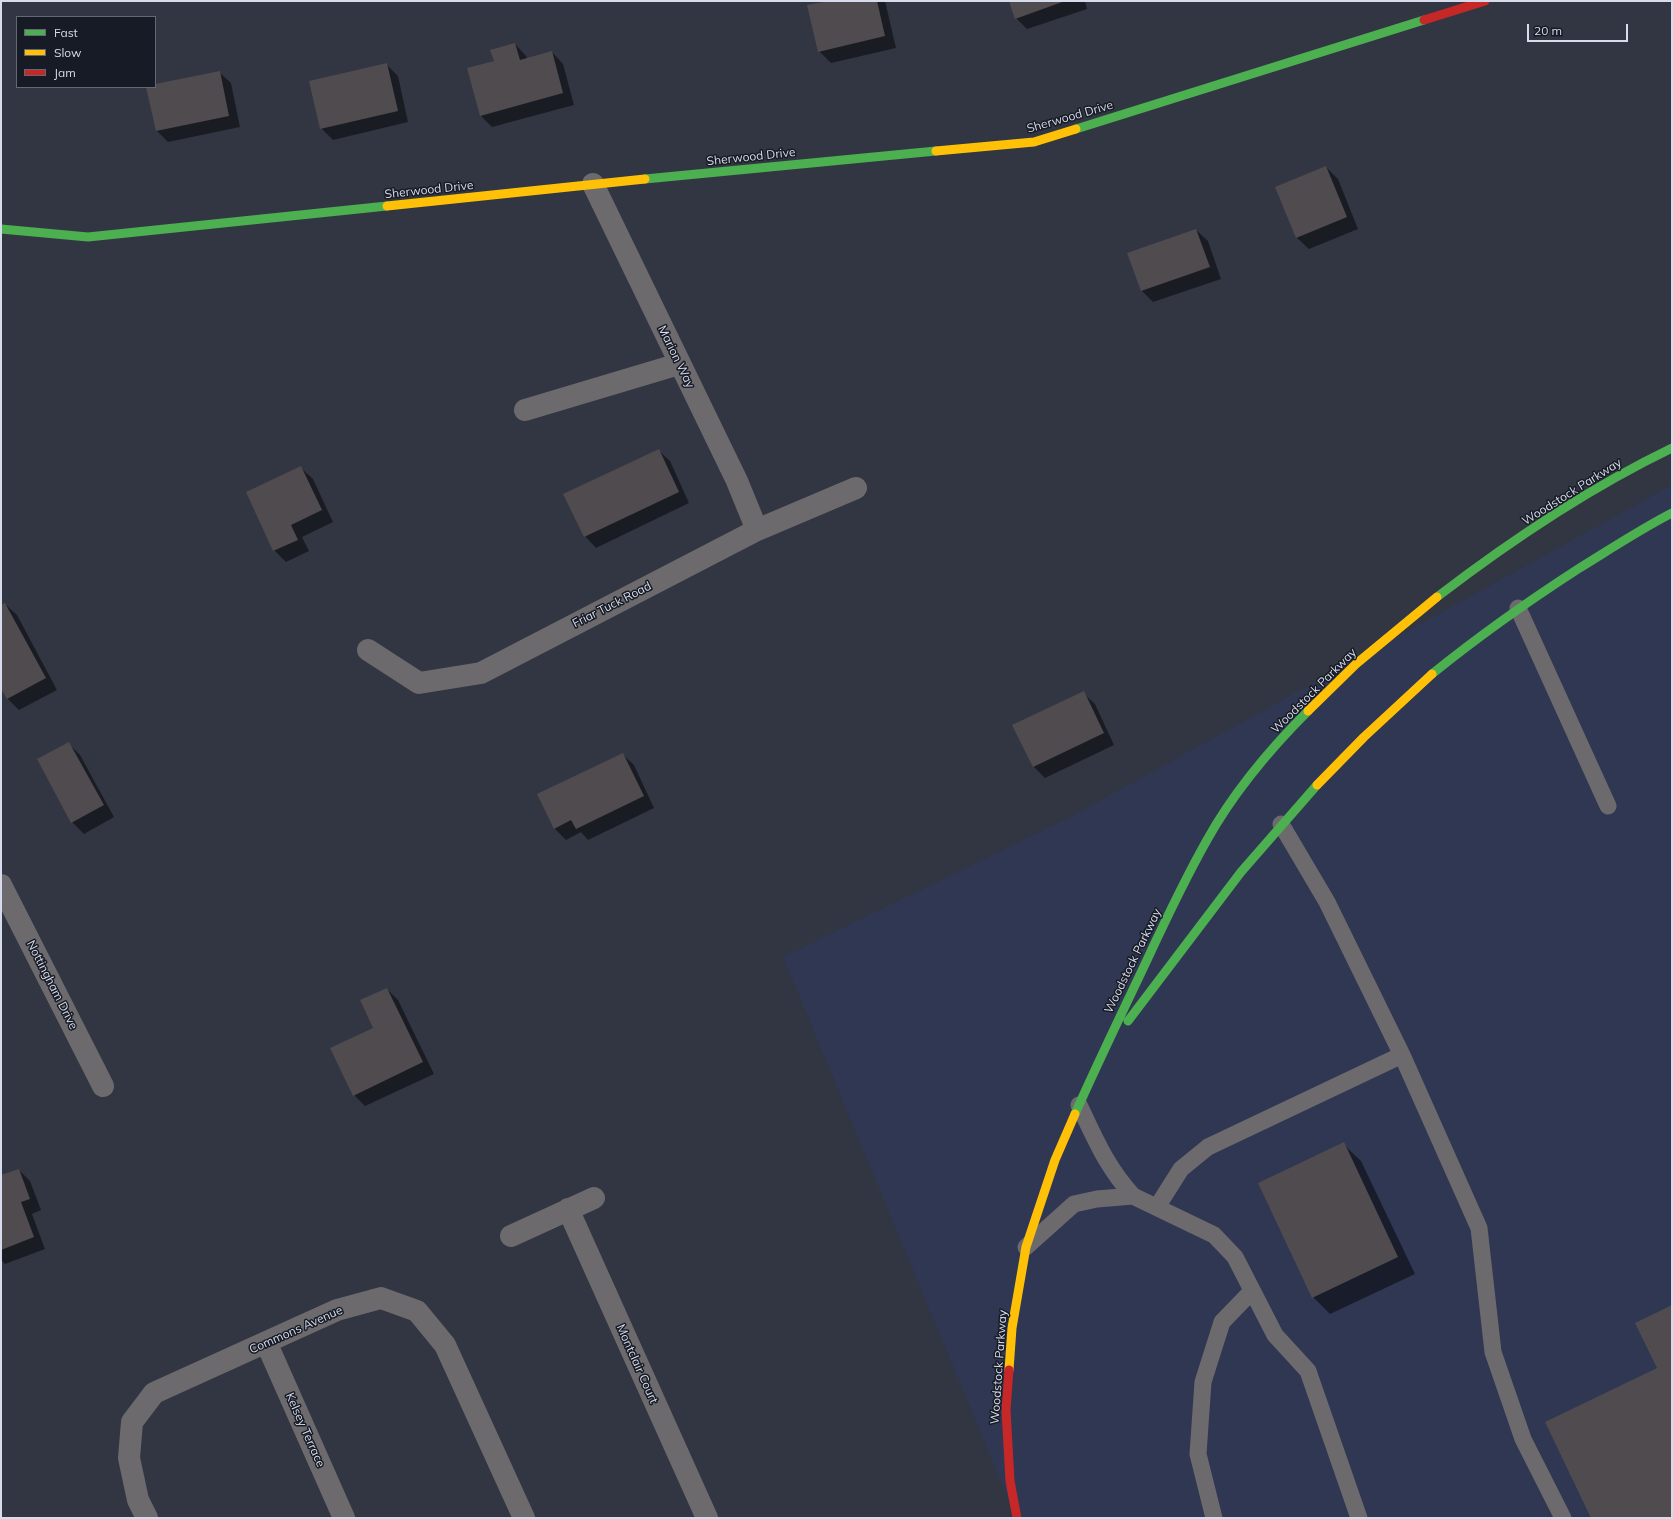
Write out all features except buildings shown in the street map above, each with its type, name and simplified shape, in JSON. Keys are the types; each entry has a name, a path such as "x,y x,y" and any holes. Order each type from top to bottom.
{"main road":[{"name":"Sherwood Drive","path":"1,229 88,237 593,184 1034,142 1485,1"},
{"name":"Woodstock Parkway","path":"1017,1518 1010,1481 1006,1410 1012,1328 1026,1247 1055,1160 1097,1064 1207,839 1239,790 1294,725 1356,664 1417,613 1484,561 1562,510 1639,464 1672,448"},
{"name":"Woodstock Parkway","path":"1097,1064 1209,912 1281,824 1336,765 1395,707 1453,658 1518,608 1593,560 1672,513"}],"street":[{"name":"Marion Way","path":"593,184 737,481 757,530"},
{"path":"526,410 679,364"},
{"name":"Friar Tuck Road","path":"368,650 419,683 481,673 757,530 856,488"},
{"name":"Nottingham Drive","path":"1,885 103,1086"},
{"path":"511,1236 594,1198"},
{"name":"Montclair Court","path":"568,1209 707,1518"},
{"name":"Commons Avenue","path":"147,1518 138,1500 129,1458 132,1422 154,1393 337,1310 381,1298 417,1311 445,1345 524,1518"},
{"name":"Kelsey Terrace","path":"266,1342 344,1518"}],"lane":[{"path":"1518,608 1608,806"},
{"path":"1281,824 1327,902 1402,1055 1479,1228 1493,1352 1523,1439 1563,1518"},
{"path":"1157,1207 1181,1169 1208,1147 1402,1055"},
{"path":"1079,1105 1101,1153 1117,1178 1133,1196 1214,1235 1236,1257 1275,1335 1308,1371 1359,1518"},
{"path":"1026,1247 1074,1204 1097,1199 1133,1196"},
{"path":"1214,1518 1198,1454 1203,1382 1222,1322 1252,1291"}],"shaded area":[{"path":"1672,485 1672,1518 1016,1518 783,957 1072,816"}],"traffic: fast":[{"path":"1076,129 1424,20"},
{"path":"645,179 936,151"},
{"path":"1,229 88,237 387,206"},
{"path":"1437,597 1551,516 1611,480 1672,448"},
{"path":"1432,674 1485,633 1540,594 1624,540 1672,513"},
{"path":"1075,1114 1169,914 1207,840 1228,806 1253,772 1280,740 1308,711"},
{"path":"1128,1021 1241,872 1317,785"}],"traffic: slow":[{"path":"936,151 1034,142 1076,129"},
{"path":"387,206 645,179"},
{"path":"1308,711 1356,664 1437,597"},
{"path":"1317,785 1364,737 1432,674"},
{"path":"1009,1370 1012,1328 1026,1247 1055,1160 1075,1114"}],"traffic: jam":[{"path":"1424,20 1485,1"},
{"path":"1009,1370 1006,1410 1010,1481 1017,1518"}]}
